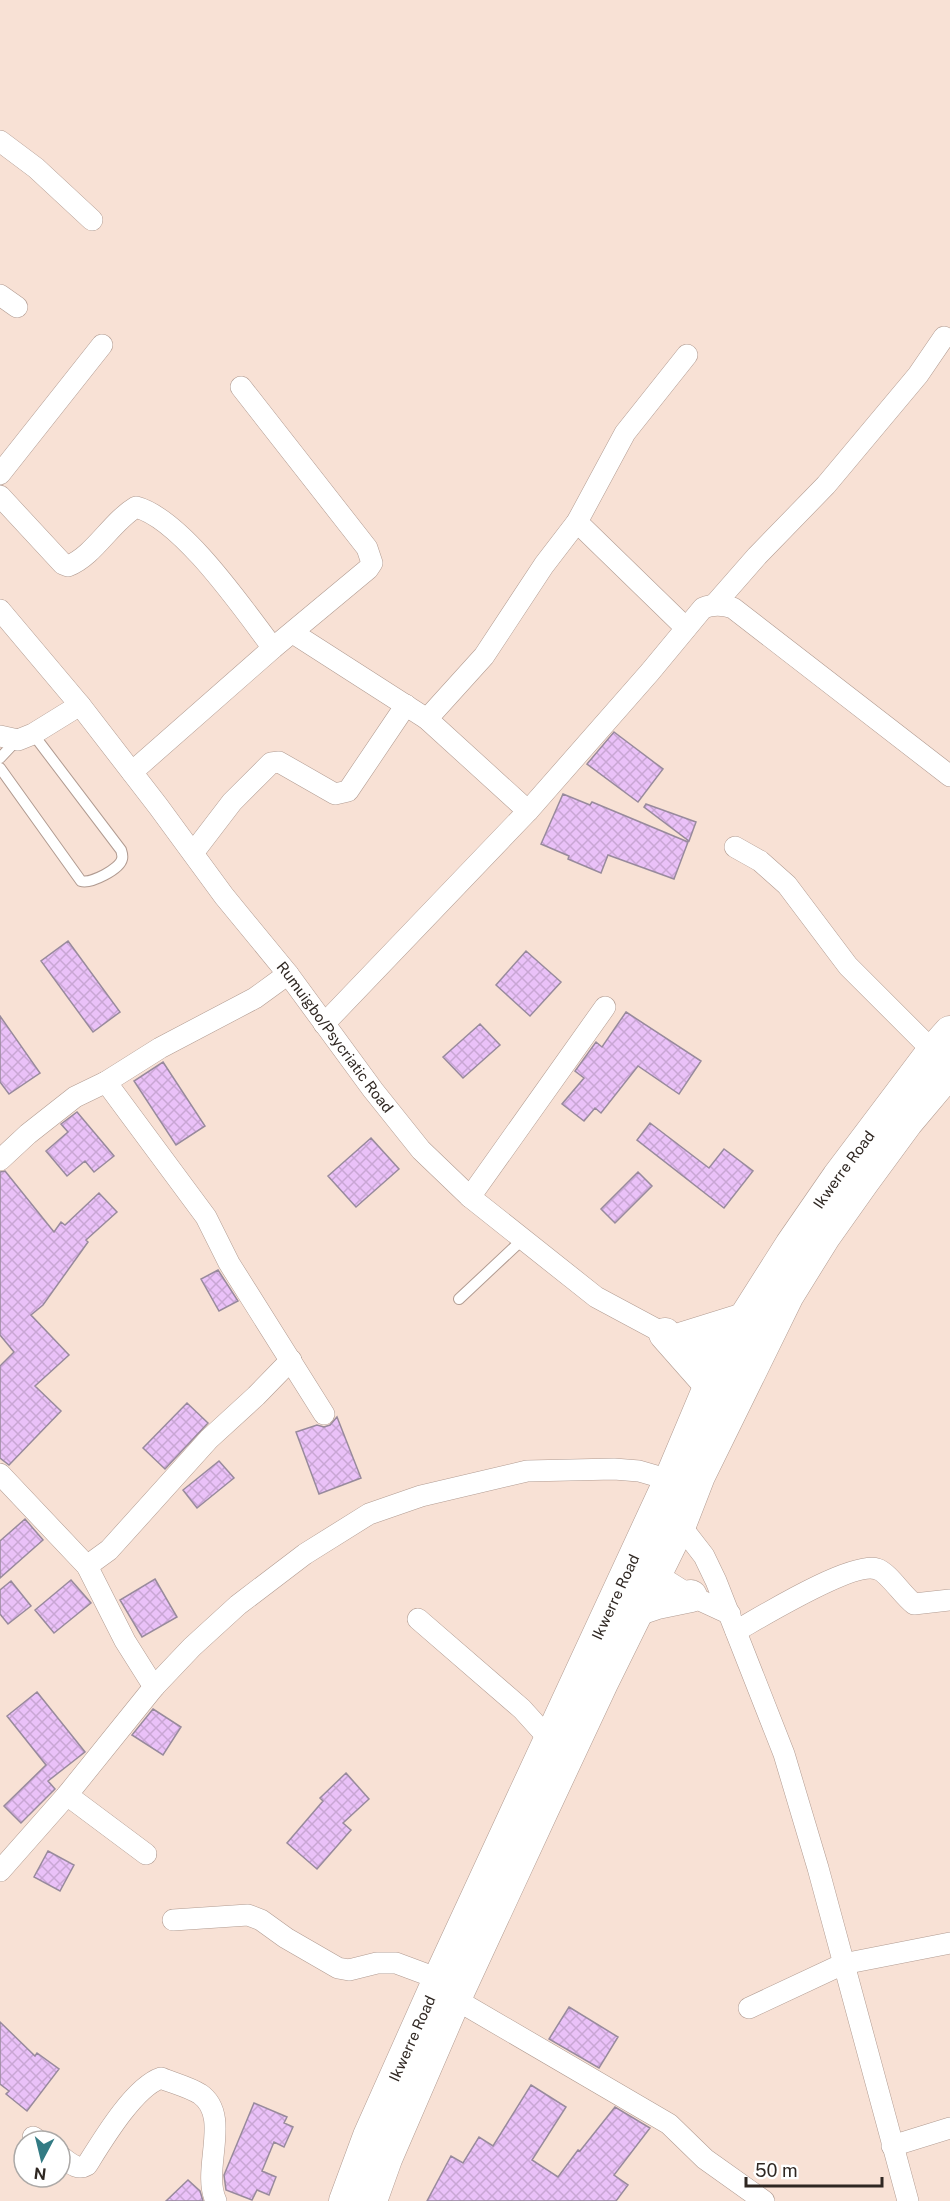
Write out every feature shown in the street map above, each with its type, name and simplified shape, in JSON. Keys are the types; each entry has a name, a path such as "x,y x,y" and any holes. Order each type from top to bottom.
{"main road":[{"name":"Ikwerre Road","path":"345,2201 369,2136 447,1989 680,1525 738,1363 744,1319 838,1177 944,1052"},
{"name":"Ikwerre Road","path":"371,2201 447,1989 550,1740 670,1480 710,1385 738,1363 788,1295 824,1237 907,1122 944,1052"},
{"path":"710,1385 674,1336 744,1319"},
{"path":"639,1609 691,1596"}],"street":[{"path":"0,141 36,168 92,220"},
{"path":"324,1024 528,811 703,608 715,604 757,556 826,485 911,383 944,337"},
{"path":"0,474 102,345"},
{"path":"427,719 484,656 544,565 577,522 626,433 687,355"},
{"path":"132,772 273,648 368,569 372,563 367,548 241,387"},
{"path":"0,496 63,564 68,566 81,560 124,515 136,507 156,515 204,559 273,648"},
{"path":"577,522 686,628"},
{"path":"715,604 733,608 950,776"},
{"name":"Rumuigbo/Psycriatic Road","path":"0,610 80,705 224,896 288,974 421,1150 470,1197 597,1297 674,1336 738,1363"},
{"path":"293,633 427,719 528,811"},
{"path":"17,737 80,705"},
{"path":"193,853 232,802 271,763 279,762 335,794 348,791 406,705"},
{"path":"735,847 760,861 787,885 841,958 944,1052"},
{"path":"0,1160 28,1134 75,1097 106,1082 160,1048 255,998 288,974"},
{"path":"470,1197 605,1007"},
{"path":"106,1082 206,1217 229,1263 324,1414"},
{"path":"87,1566 109,1550 209,1438 256,1396 291,1360"},
{"path":"0,1871 67,1795 154,1687 192,1647 237,1605 305,1554 369,1514 421,1496 527,1471 614,1469 639,1471 670,1480"},
{"path":"0,1474 87,1566 125,1641 154,1687"},
{"path":"680,1525 704,1556 733,1622 783,1754 818,1868 908,2201"},
{"path":"733,1622 847,1574 866,1569 877,1569 914,1604 950,1600"},
{"path":"656,1574 733,1622"},
{"path":"418,1619 522,1709 550,1740"},
{"path":"67,1795 146,1854"},
{"path":"173,1920 248,1915 261,1920 286,1938 338,1968 350,1970 377,1963 396,1963 447,1989 669,2124 705,2159 764,2201"},
{"path":"749,2008 843,1964 950,1943"},
{"path":"72,2164 78,2168 87,2165 110,2128 143,2088 161,2078 200,2094 212,2105 215,2124 211,2181 216,2201"},
{"path":"892,2146 950,2128"}],"lane":[{"path":"0,758 17,737 121,850 123,858 121,863 94,881 87,883 81,881 0,768"},
{"path":"459,1299 523,1239"}],"building":[{"path":"614,732 663,769 638,802 587,764"},
{"path":"563,794 590,805 592,802 688,842 674,879 608,855 601,873 541,844"},
{"path":"646,804 696,822 689,841 644,807"},
{"path":"68,941 120,1012 93,1032 41,961"},
{"path":"526,951 561,982 530,1016 496,985"},
{"path":"626,1012 701,1061 679,1094 638,1066 601,1113 595,1108 584,1121 562,1104 584,1078 575,1071 596,1042 602,1047"},
{"path":"0,1016 40,1073 9,1094 0,1082"},
{"path":"480,1024 500,1045 463,1078 443,1057"},
{"path":"163,1062 205,1126 176,1145 134,1081"},
{"path":"77,1112 114,1156 94,1172 85,1161 67,1176 46,1151 68,1132 61,1124"},
{"path":"650,1123 709,1168 724,1149 753,1171 724,1208 637,1140"},
{"path":"371,1138 399,1169 356,1207 328,1176"},
{"path":"5,1171 54,1232 61,1222 65,1225 99,1193 117,1212 86,1240 88,1242 43,1305 31,1315 69,1355 35,1386 61,1411 9,1465 0,1458 0,1366 14,1352 0,1335 0,1172"},
{"path":"638,1172 652,1186 615,1223 601,1209"},
{"path":"218,1270 238,1301 219,1311 201,1279"},
{"path":"187,1403 208,1423 165,1469 143,1448"},
{"path":"337,1417 361,1478 319,1494 296,1432 317,1425 324,1427 330,1425"},
{"path":"219,1461 234,1478 197,1508 183,1490"},
{"path":"25,1519 43,1540 0,1578 0,1541"},
{"path":"155,1579 177,1617 142,1637 120,1600"},
{"path":"71,1580 91,1603 54,1633 35,1610"},
{"path":"11,1581 31,1606 8,1624 0,1614 0,1590"},
{"path":"37,1692 85,1752 48,1781 55,1789 21,1823 4,1806 46,1765 7,1716"},
{"path":"153,1709 181,1727 163,1755 132,1735"},
{"path":"346,1773 369,1799 343,1823 351,1830 317,1869 287,1843 323,1801 320,1798"},
{"path":"48,1851 74,1865 60,1891 34,1877"},
{"path":"569,2007 618,2037 599,2068 549,2039"},
{"path":"0,2022 35,2056 37,2053 59,2069 27,2111 6,2094 9,2091 0,2084"},
{"path":"531,2085 566,2107 532,2160 558,2177 615,2107 650,2128 614,2175 628,2185 616,2201 427,2201 451,2156 463,2163 479,2137 493,2146"},
{"path":"254,2103 287,2117 284,2123 293,2127 284,2147 274,2142 262,2171 276,2177 269,2195 257,2190 252,2200 226,2190 224,2175"},
{"path":"188,2180 200,2191 203,2201 166,2201"}]}
